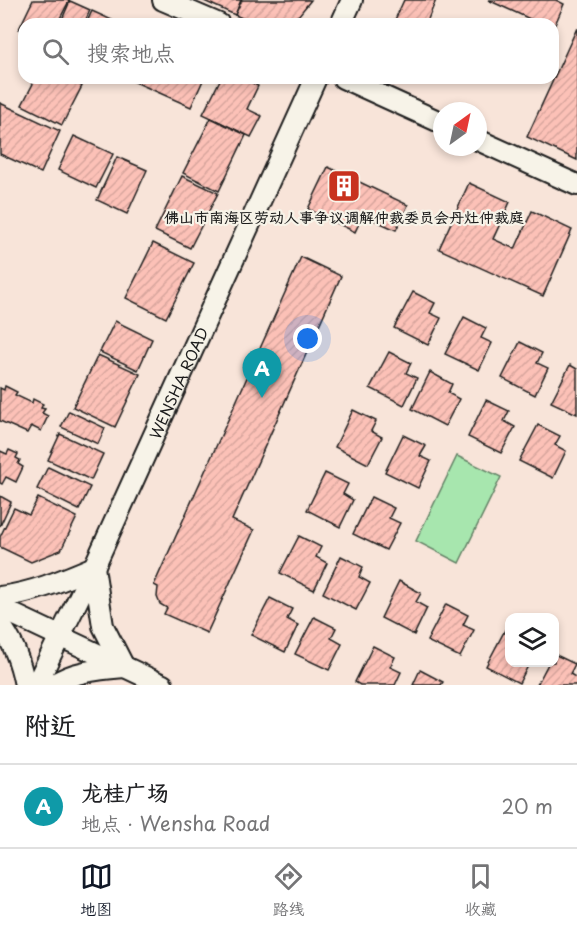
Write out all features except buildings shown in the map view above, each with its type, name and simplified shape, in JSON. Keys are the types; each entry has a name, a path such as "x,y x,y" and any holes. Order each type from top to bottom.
{"street":[{"path":"163,0 205,18"},
{"path":"344,18 352,0"},
{"name":"WENSHA ROAD","path":"36,685 94,567 313,84"},
{"path":"356,84 433,119"},
{"path":"487,144 577,185"},
{"path":"0,597 17,595 53,584 94,567 103,626 124,667"},
{"path":"0,608 163,685"},
{"path":"0,625 15,654 25,685"},
{"path":"53,685 60,680 94,670 124,667"}],"green space":[{"path":"457,456 501,477 459,563 416,541"}],"place":[{"name":"佛山市南海区劳动人事争议调解仲裁委员会丹灶仲裁庭","path":"344,186"},
{"name":"龙桂广场","path":"262,398"}]}
